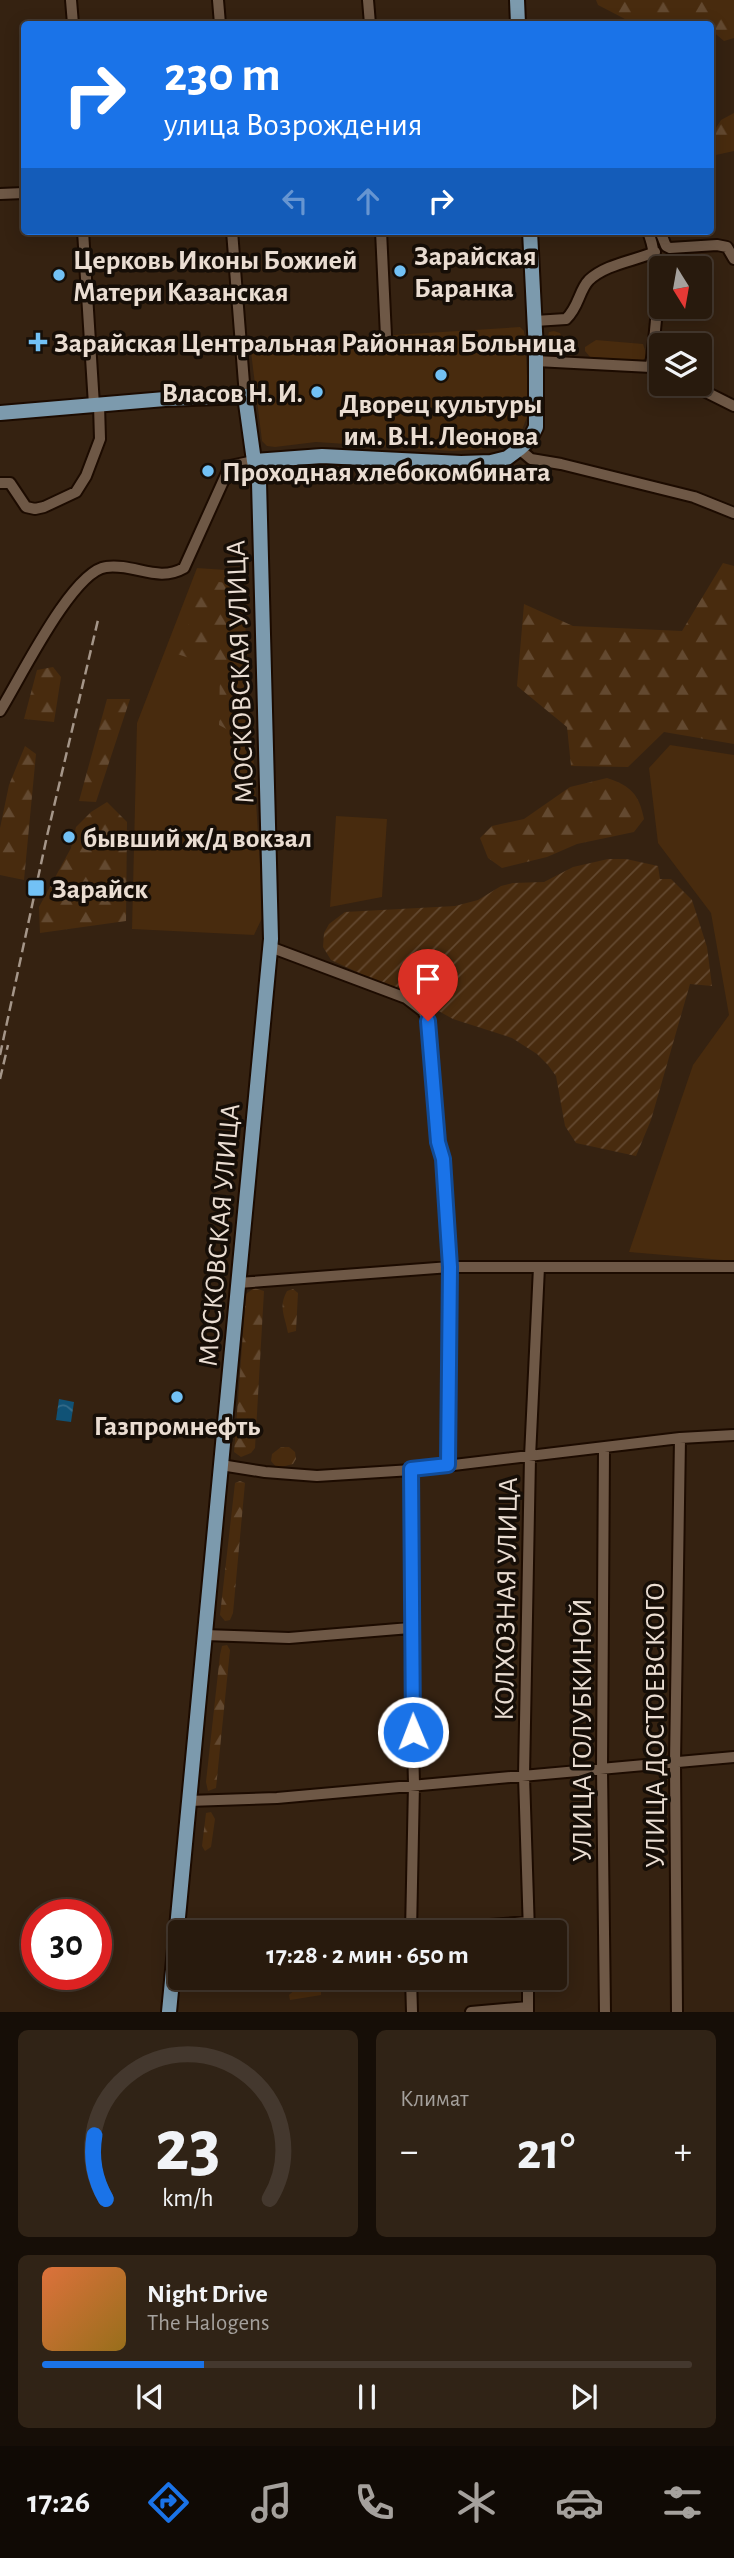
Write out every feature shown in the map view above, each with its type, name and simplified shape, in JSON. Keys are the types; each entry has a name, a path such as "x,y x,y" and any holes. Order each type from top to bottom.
{"main road":[{"path":"517,0 518,21"},
{"path":"254,461 322,456 461,463 499,460 507,458 519,449 530,439 536,426 535,321 530,235"},
{"path":"0,413 165,399 246,396"},
{"name":"МОСКОВСКАЯ УЛИЦА","path":"180,1920 188,1801 270,947 259,482 246,396"},
{"name":"МОСКОВСКАЯ УЛИЦА","path":"169,2012 173,1990"}],"street":[{"path":"71,0 73,21"},
{"path":"218,0 220,21"},
{"path":"368,0 370,21"},
{"path":"0,194 21,193"},
{"path":"0,483 10,483 26,507 44,507 76,492 86,476 100,439 83,235"},
{"path":"232,235 246,396"},
{"path":"381,235 386,336"},
{"path":"650,235 656,252 658,333"},
{"path":"662,235 666,246 670,248 717,245 727,247 734,259"},
{"path":"535,321 566,318 589,281 611,266 656,252"},
{"path":"536,361 649,369"},
{"path":"712,394 734,405"},
{"path":"519,449 531,459 694,497 734,513"},
{"path":"0,711 50,623 90,575 103,567 117,566 162,575 173,574 184,568 230,466 254,461"},
{"path":"270,947 406,999 423,1011 428,1021 438,1142 443,1159 450,1267 448,1465"},
{"path":"238,1283 450,1267 734,1266"},
{"name":"КОЛХОЗНАЯ УЛИЦА","path":"529,1920 524,1776 530,1457 539,1267"},
{"path":"221,1465 317,1476 530,1457 680,1438 734,1435"},
{"name":"УЛИЦА ДОСТОЕВСКОГО","path":"677,2012 675,1763 680,1438"},
{"name":"УЛИЦА ГОЛУБКИНОЙ","path":"604,1449 602,1769 605,2012"},
{"path":"411,1469 410,1628 414,1784 411,1920"},
{"path":"204,1635 289,1638 410,1628"},
{"path":"188,1801 277,1798 734,1757"},
{"path":"411,1990 412,2012"},
{"path":"471,2012 528,2010 528,1990"}],"green space":[{"path":"596,0 734,0 734,38 724,41 714,33 714,21 626,21 598,5"},
{"path":"734,113 734,151 714,155 714,131 721,120"},
{"path":"520,327 524,331 525,339 529,412 522,430 502,444 488,449 452,451 316,442 275,447 267,446 262,441 250,344"},
{"path":"554,331 560,333 568,351 565,356 553,355 550,349 548,335"},
{"path":"596,340 643,344 647,356 642,361 590,357 585,347"},
{"path":"723,563 734,566 734,744 664,732 628,767 571,766 567,727 517,686 524,604 573,626 682,631"},
{"path":"197,568 242,571 263,916 254,935 132,929 137,723"},
{"path":"205,580 233,584 231,660 243,687 247,740 219,725 220,668 177,654"},
{"path":"53,667 61,677 54,722 24,719 37,670"},
{"path":"107,699 130,699 96,802 79,801"},
{"path":"670,745 734,755 734,1261 629,1252 693,1065 729,1015 711,913 658,843 649,768"},
{"path":"25,746 36,754 24,880 0,875 0,828 9,785"},
{"path":"607,778 628,788 639,803 644,819 634,832 577,844 547,857 502,868 488,858 480,838 492,826 524,819 570,787"},
{"path":"107,802 127,822 126,921 40,933 39,907 71,848 76,827 91,812"},
{"path":"336,816 387,819 382,897 330,907"},
{"path":"608,859 626,859 658,866 660,879 671,879 692,900 707,947 712,986 690,984 651,1120 636,1156 576,1143 565,1126 556,1076 537,1054 512,1038 453,1019 331,960 323,947 324,933 329,924 345,912 455,906 478,900 501,886 544,882 573,867"},
{"path":"254,1288 264,1291 255,1448 241,1457 234,1452 246,1294"},
{"path":"293,1289 298,1293 296,1331 288,1333 283,1302 287,1291"},
{"path":"281,1447 289,1447 295,1452 296,1459 293,1464 277,1468 271,1461 272,1454"},
{"path":"235,1483 245,1483 233,1613 230,1620 225,1621 220,1615"},
{"path":"227,1645 230,1650 216,1788 208,1791 206,1782 220,1655 222,1646"},
{"path":"211,1812 215,1819 211,1847 205,1851 202,1846 206,1813"},
{"path":"295,1990 321,1990 321,1995 290,2000 289,1995"}],"water":[{"path":"59,1399 74,1402 71,1422 56,1420"}],"railway":[{"path":"0,1055 47,836 98,620"},
{"path":"0,1079 8,1045"}],"place":[{"name":"Зарайская Баранка","path":"400,271"},
{"name":"Церковь Иконы Божией Матери Казанская","path":"59,275"},
{"name":"Зарайская Центральная Районная Больница","path":"38,342"},
{"name":"Дворец культуры им. В.Н. Леонова","path":"441,375"},
{"name":"Власов Н. И.","path":"317,392"},
{"name":"Проходная хлебокомбината","path":"208,471"},
{"name":"бывший ж/д вокзал","path":"69,837"},
{"name":"Зарайск","path":"36,888"},
{"name":"Газпромнефть","path":"177,1397"}],"route":[{"path":"413,1732 410,1628 411,1469 448,1465 450,1267 443,1159 438,1142 428,1021"}]}
